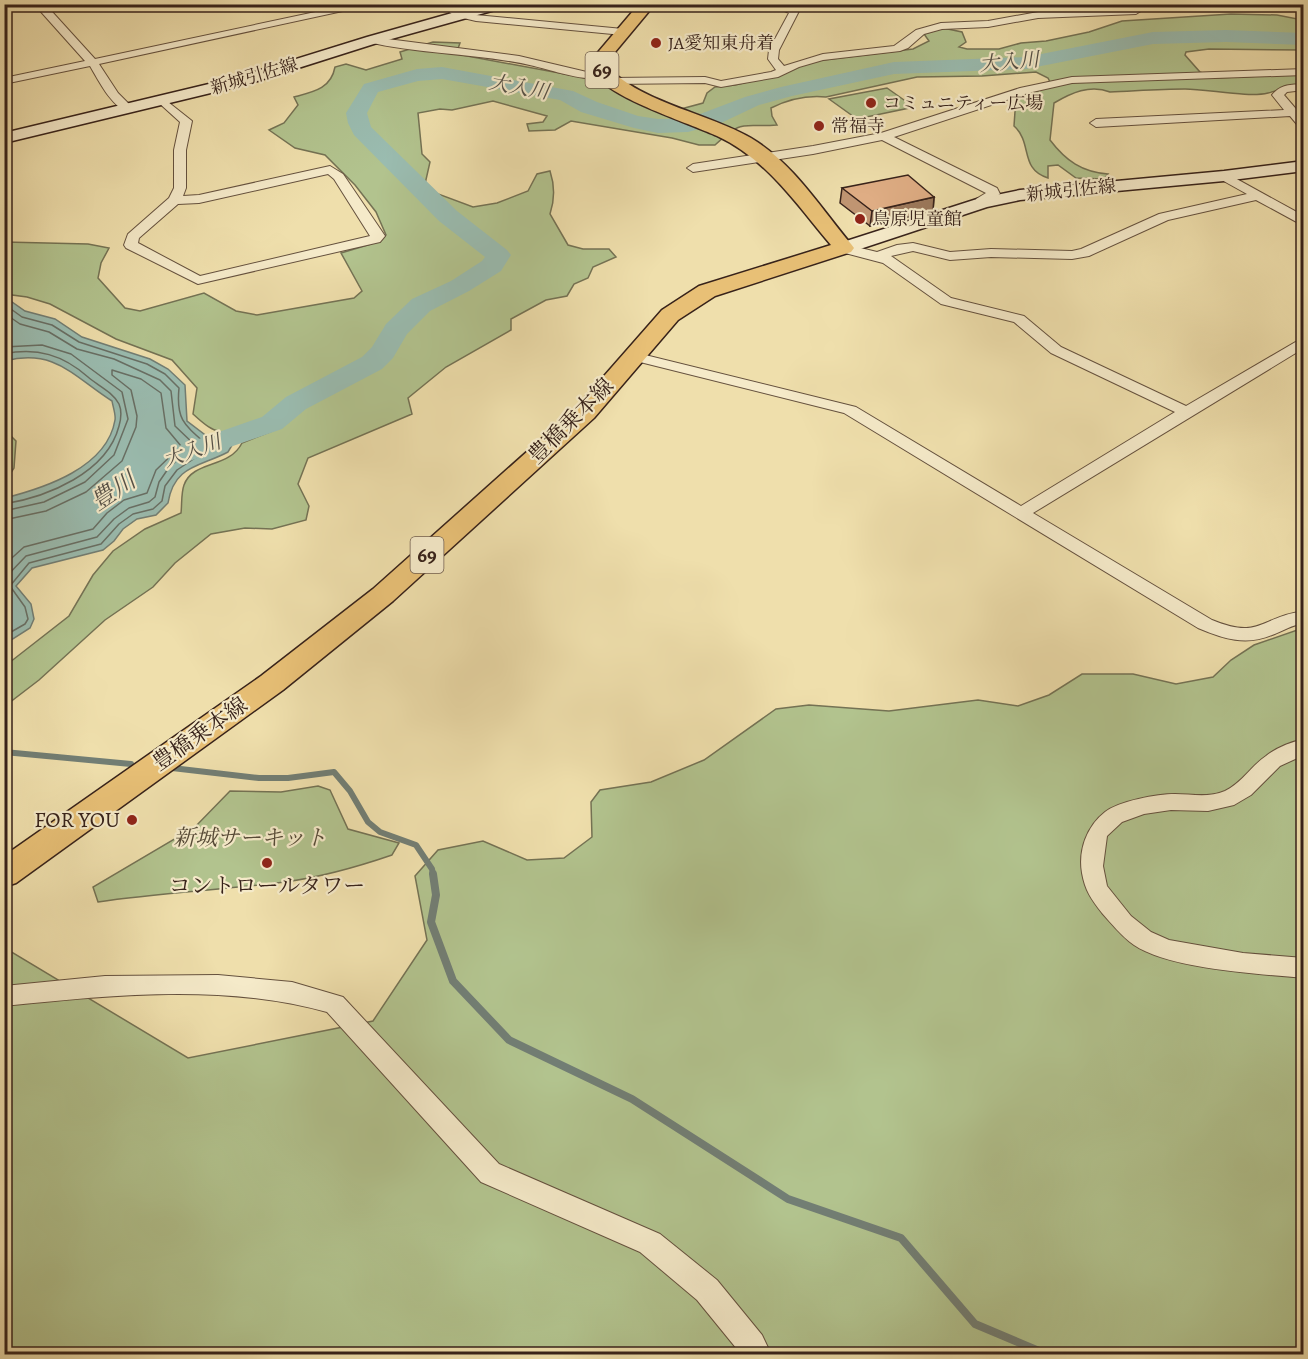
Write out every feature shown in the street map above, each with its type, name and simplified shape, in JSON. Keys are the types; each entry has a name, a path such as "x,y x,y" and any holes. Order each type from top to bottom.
{"main road":[{"name":"新城引佐線","path":"4,138 243,81 372,40 501,4"},
{"name":"69","path":"648,4 602,57 600,67 608,78 674,111 728,134 767,157 785,173 844,248"},
{"name":"新城引佐線","path":"844,248 983,203 1059,190 1224,176 1304,166"},
{"name":"豊橋乗本線","path":"4,873 272,683 383,594 585,413 670,315 707,291 844,248"}],"street":[{"path":"39,4 93,63 114,94 128,109"},
{"path":"4,81 370,4"},
{"path":"443,4 462,16 623,32"},
{"path":"774,4 794,11 774,50 773,59 782,70"},
{"path":"372,40 519,59 591,76 705,80 721,84 774,75 792,65 818,58 896,49 904,46 920,32 941,26 988,24 1038,15 1136,11 1142,7 1140,4"},
{"path":"693,168 797,153 884,136 1040,85 1072,80 1304,72"},
{"path":"1304,87 1284,89 1278,95 1298,112 1304,126"},
{"path":"163,101 181,116 186,126 180,150 180,188 175,200 134,237 131,245 198,280 375,239 378,236 339,177 330,170 199,199 175,200"},
{"path":"1096,123 1298,112"},
{"path":"884,136 993,191 993,194 982,199 983,203"},
{"path":"1224,176 1304,222"},
{"path":"880,256 902,248 913,247 950,256 990,253 1072,255 1084,253 1164,217 1257,196"},
{"path":"844,248 851,252 880,256 946,301 1019,319 1056,350 1187,412"},
{"path":"1021,513 1304,341"},
{"path":"633,356 850,410 1205,624 1223,632 1243,637 1265,631 1294,618 1304,617"},
{"path":"1304,746 1273,761 1244,790 1227,798 1208,803 1171,802 1142,806 1114,816 1097,833 1092,866 1096,889 1123,922 1143,939 1166,949 1243,963 1304,968"},
{"path":"4,996 105,986 218,985 292,992 335,1004 490,1173 650,1243 707,1290 757,1354"}],"green space":[{"path":"1231,14 1277,15 1303,20 1303,50 1209,49 1186,52 1185,55 1200,72 1215,78 1303,74 1303,84 1260,94 1185,89 1110,92 1088,89 1054,103 1050,140 1075,164 1090,171 1108,174 1104,179 1076,178 1058,165 1048,166 1048,178 1033,168 1020,133 1014,126 1016,97 1051,84 1048,78 1036,72 917,77 826,97 798,98 771,108 777,125 743,126 732,131 715,145 699,145 672,138 571,121 555,130 529,131 527,124 543,122 547,116 493,101 452,110 440,109 418,113 422,154 430,162 425,184 430,191 473,207 497,203 528,191 537,174 550,171 554,192 550,214 568,245 583,249 609,249 616,257 593,267 588,278 574,284 567,296 546,300 511,319 511,330 446,367 408,398 412,414 308,458 298,484 309,506 306,520 272,529 245,528 211,534 175,563 153,587 105,620 39,680 5,706 5,666 69,616 93,575 113,551 145,529 181,513 184,485 195,472 229,457 242,443 270,432 254,424 227,432 209,427 193,414 197,388 172,360 116,339 50,304 27,297 5,294 5,242 88,244 109,248 101,263 98,278 125,308 140,311 204,293 236,311 257,315 354,298 362,291 341,253 371,244 386,235 376,212 355,185 325,155 295,148 269,130 284,123 298,105 294,97 325,85 330,80 335,67 346,64 366,70 402,59 400,52 433,42 460,43 456,54 581,77 602,83 666,113 703,103 707,93 715,87 768,77 815,61 913,49 929,41 924,34 943,28 962,32 966,42 959,47 999,49 1021,43 1046,41 1089,32 1122,21"},
{"name":"コミュニティー広場","path":"887,88 914,107 857,119 829,99"},
{"path":"4,429 16,441 14,468 5,482"},
{"path":"1303,628 1303,1354 5,1354 5,948 188,1058 373,1021 427,940 415,876 438,850 483,841 527,860 564,858 592,837 591,802 600,790 651,782 704,760 776,709 809,705 889,711 978,700 1018,706 1049,695 1082,674 1133,674 1176,684 1213,677 1231,660 1254,645"},
{"name":"新城サーキット","path":"318,786 330,790 348,829 399,843 392,855 366,864 298,880 98,902 93,887 195,827 230,791 281,792"}],"water":[{"name":"豊川","path":"5,297 25,311 55,319 82,337 150,359 168,369 185,385 187,421 208,437 225,437 234,442 228,452 182,474 171,491 168,503 156,515 137,519 123,529 103,550 32,568 16,586 31,604 34,619 30,628 5,644 5,498 55,482 87,463 110,437 115,418 112,401 63,367 37,358 5,361"}],"building":[{"path":"908,175 934,197 872,211 842,188"}],"waterway":[{"name":"大入川","path":"181,455 272,423 296,403 372,363 383,352 396,330 421,305 460,286 492,266 498,255 448,216 362,130 357,118 358,108 371,88 417,75 442,73 566,95 589,107 634,122 658,126 688,125 713,118 752,101 788,91 894,68 1026,63 1153,38 1226,36 1304,39"},
{"path":"4,752 131,764"},
{"path":"172,768 259,778 288,778 334,772 350,791 368,822 380,832 416,845 432,869 433,875"},
{"path":"433,874 436,895 431,922 453,981 509,1040 632,1099 788,1199 901,1238 975,1324 1046,1354"}],"place":[{"name":"JA愛知東舟着","path":"656,43"},
{"name":"コミュニティー広場","path":"871,103"},
{"name":"常福寺","path":"819,126"},
{"name":"鳥原児童館","path":"860,219"},
{"name":"FOR YOU","path":"132,820"},
{"name":"コントロールタワー","path":"267,863"}]}
